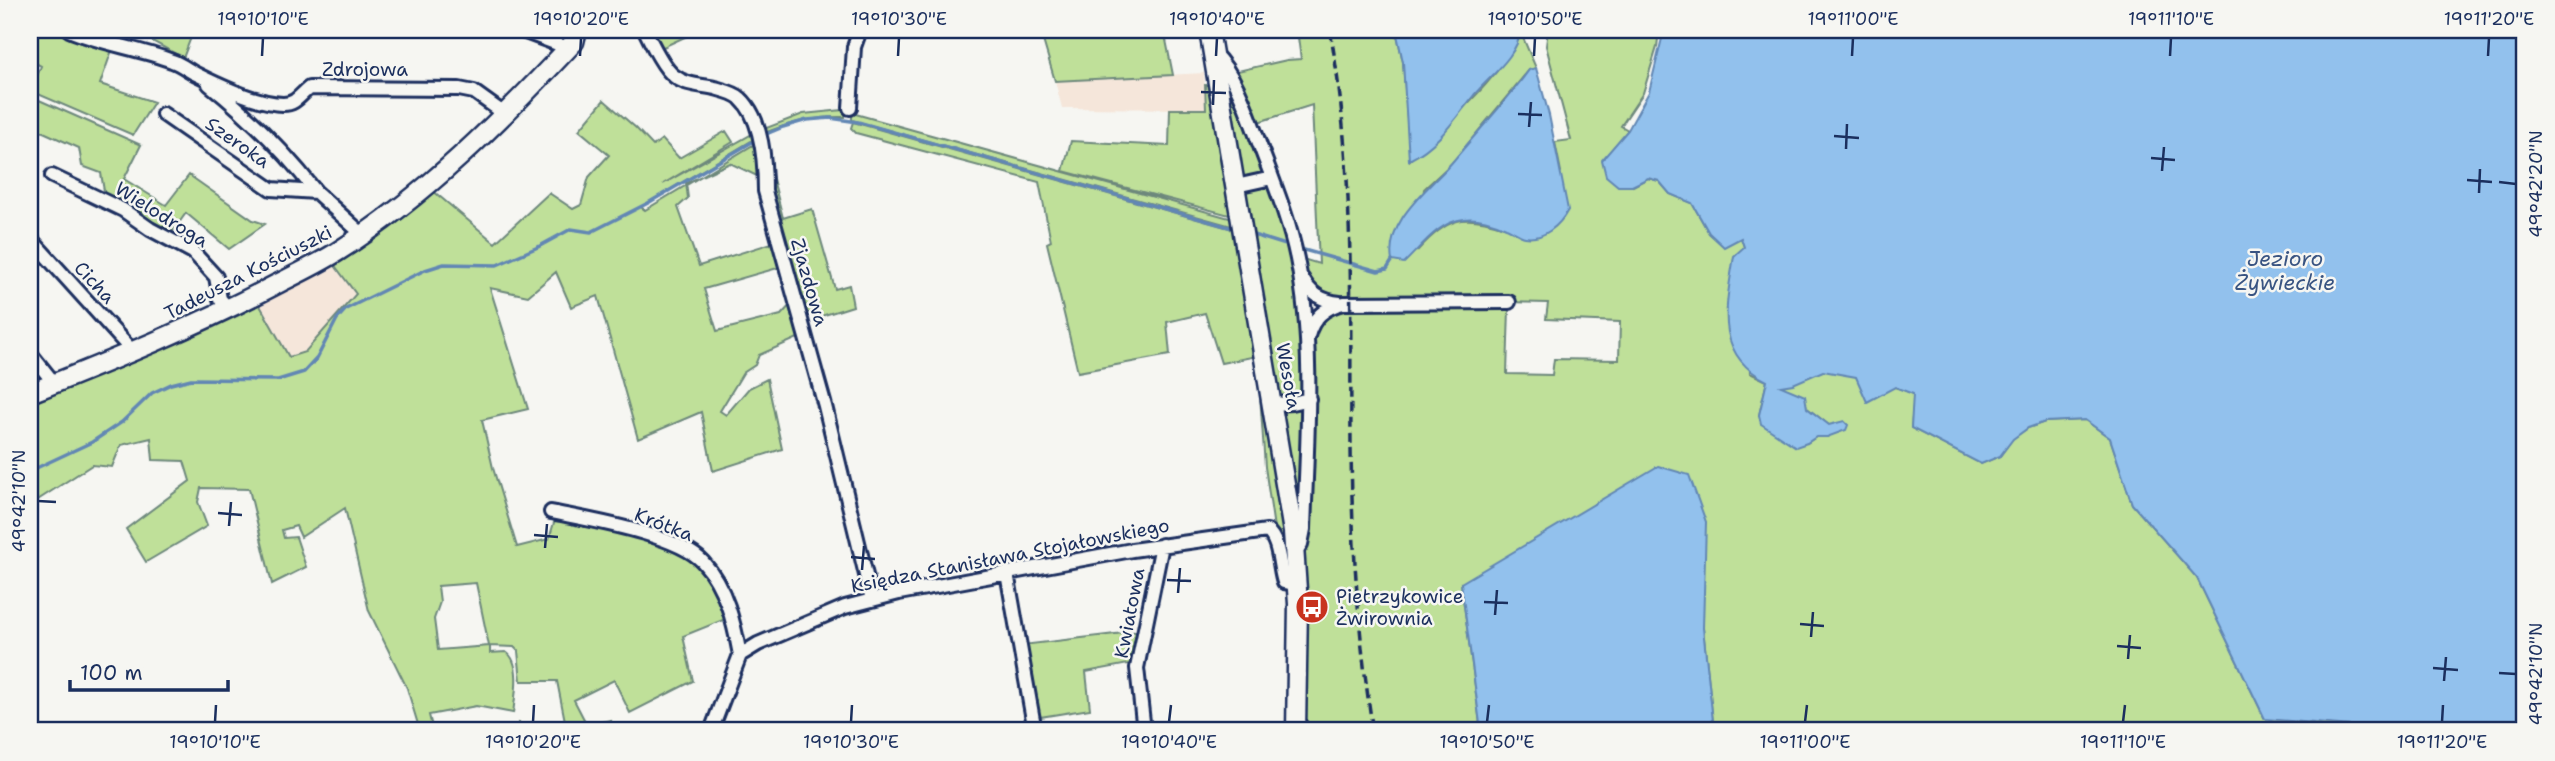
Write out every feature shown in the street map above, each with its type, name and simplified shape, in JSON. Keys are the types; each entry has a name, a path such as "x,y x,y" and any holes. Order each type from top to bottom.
{"main road":[{"name":"Tadeusza Kościuszki","path":"30,393 133,352 337,253 416,195 506,115 574,42 577,30"},
{"name":"Wesoła","path":"1209,30 1273,404 1295,551 1296,731"}],"street":[{"name":"Zdrojowa","path":"69,30 90,39 130,47 176,62 197,75 254,98 281,105 293,103 309,88 459,89 474,92 506,115"},
{"path":"520,30 568,48"},
{"name":"Zjazdowa","path":"645,30 673,75 694,85 740,97 751,113 760,136 765,162 765,191 824,406 872,600"},
{"path":"850,108 854,47 860,30"},
{"path":"1214,54 1229,73 1272,178 1297,263 1307,340 1309,399 1304,529 1301,544 1295,551"},
{"path":"197,75 268,134 316,192 362,234"},
{"name":"Szeroka","path":"163,114 271,189 316,192"},
{"name":"Wielodroga","path":"52,176 123,210 150,229 193,252 216,277 220,299 228,308"},
{"path":"1236,186 1272,178"},
{"name":"Cicha","path":"30,238 133,352"},
{"path":"1297,263 1313,294 1328,302 1509,302"},
{"path":"1307,340 1311,323 1320,314 1332,306 1344,303"},
{"path":"30,353 54,383"},
{"path":"1273,404 1309,399"},
{"name":"Krótka","path":"551,512 677,545 701,560 720,587 735,629 740,655"},
{"name":"Księdza Stanisława Stojałowskiego","path":"740,655 758,644 845,607 900,593 1162,545 1268,531 1274,537 1284,582 1297,584"},
{"name":"Kwiatowa","path":"1144,731 1137,668 1162,545"},
{"path":"1007,573 1035,731"},
{"path":"711,731 740,655"}],"shaded area":[{"path":"1204,73 1206,109 1062,108 1055,81"},
{"path":"333,263 356,294 305,352 289,357 258,302"}],"green space":[{"path":"30,30 63,30 112,50 100,84 154,102 133,135 31,91 41,66 30,60"},
{"path":"136,30 188,30 193,32 183,58"},
{"path":"649,30 689,30 689,35 659,49"},
{"path":"1040,30 1138,30 1138,34 1165,35 1173,75 1055,81"},
{"path":"1297,30 1396,30 1403,62 1410,160 1456,116 1500,68 1521,33 1536,68 1529,70 1452,163 1424,189 1418,250 1438,231 1456,221 1477,220 1504,227 1561,172 1555,142 1571,140 1546,46 1548,30 1659,30 1657,47 1643,93 1621,126 1628,130 1603,160 1633,186 1648,178 1659,181 1670,194 1692,203 1709,233 1724,246 1741,237 1744,247 1750,373 1767,381 1759,415 1807,443 1816,437 1827,437 1838,424 1829,425 1779,386 1822,371 1854,375 1914,394 1911,428 1981,464 2000,456 2013,438 2028,428 2045,422 2085,420 2110,438 2132,504 2197,578 2265,719 2414,731 1714,731 1703,628 1461,583 1481,731 1295,731 1297,584 1214,54 1229,73 1301,59","holes":["1312,105 1319,264 1296,257 1252,124","1305,284 1328,302 1306,337","1548,303 1546,319 1620,322 1619,360 1554,359 1552,375 1507,374 1509,308 1387,310 1383,304"]},
{"path":"1205,85 1212,85 1233,216 1063,171 1071,141 1169,146 1170,109 1206,109"},
{"path":"30,96 141,145 124,179 166,205 189,175 253,220 265,224 229,249 186,213 169,237 105,197 101,173 82,166 79,148 30,126"},
{"path":"604,100 653,146 662,139 679,158 726,131 733,142 663,184 754,133 756,138 641,207 645,210 686,185 688,198 678,207 699,266 775,242 781,267 704,289 717,331 781,315 792,303 800,334 798,338 759,355 755,365 743,373 720,411 726,415 749,388 767,379 782,449 713,471 701,412 638,439 598,296 571,307 556,272 528,296 490,288 528,409 482,420 493,468 517,547 549,539 556,516 668,545 697,560 708,572 717,587 728,618 683,636 693,681 630,713 614,680 574,700 587,725 611,720 613,731 567,731 557,681 521,681 518,651 514,647 490,646 490,653 506,652 514,664 516,689 513,713 476,706 429,715 433,731 420,731 407,688 369,611 345,508 301,537 296,526 282,530 284,538 296,537 306,567 272,584 249,489 201,488 198,502 207,526 146,562 126,529 190,481 184,461 153,460 151,438 121,445 112,467 92,465 30,505 30,404 226,319 258,302 289,357 305,352 356,294 333,263 432,190 495,243 549,193 573,209 581,205 589,177 609,155 579,130","holes":["476,583 489,646 438,650 434,619 440,602 438,586"]},
{"path":"843,110 845,117 803,121 762,134 761,130 803,114"},
{"path":"852,113 1233,219 1235,227 852,120"},
{"path":"853,122 1236,230 1257,356 1221,363 1205,313 1167,322 1170,355 1078,372 1047,243 1051,241 1039,182 856,133 851,128"},
{"path":"758,142 761,171 757,176 730,163 702,176"},
{"path":"767,171 771,171 783,218 812,209 835,289 849,285 853,306 815,318 813,312 802,315 767,190"},
{"path":"1258,366 1291,576 1269,528 1274,528 1265,467"},
{"path":"1141,631 1134,663 1086,672 1090,709 1034,718 1022,645"},
{"path":"519,722 521,726 567,731 519,731"}],"water":[{"path":"1396,30 1521,30 1519,40 1509,57 1453,122 1429,147 1409,160 1403,62"},
{"name":"Jezioro Żywieckie","path":"1664,30 2525,30 2525,731 2414,731 2265,719 2197,578 2132,504 2110,438 2085,420 2045,422 2028,428 2013,439 2000,456 1981,464 1911,428 1913,394 1895,387 1867,402 1856,377 1823,371 1793,384 1781,386 1805,396 1807,408 1829,425 1844,421 1848,425 1846,430 1827,437 1816,437 1796,447 1761,424 1759,415 1767,381 1750,370 1738,357 1727,327 1728,293 1734,256 1744,247 1741,238 1724,247 1709,233 1692,203 1670,194 1659,181 1648,178 1632,186 1618,186 1606,176 1602,160 1628,130 1649,92"},
{"path":"1536,68 1549,115 1568,210 1565,216 1545,234 1532,237 1523,236 1485,220 1455,221 1438,230 1404,263 1392,261 1395,232 1402,218 1502,105 1529,70"},
{"path":"1658,466 1689,475 1706,522 1703,628 1714,731 1481,731 1461,583"}],"waterway":[{"path":"30,471 92,442 122,422 152,393 171,384 191,379 278,380 304,372 317,358 337,319 346,309 425,270 444,264 497,265 571,229 591,232 648,203 764,135 807,120 830,118 858,122 1236,229"},
{"path":"1250,234 1289,246"},
{"path":"1297,248 1378,271 1387,269 1392,261"}],"railway":[{"path":"1330,30 1344,134 1350,238 1353,518 1360,625 1373,731"}],"place":[{"name":"Pietrzykowice Żwirownia","path":"1312,607"}]}
